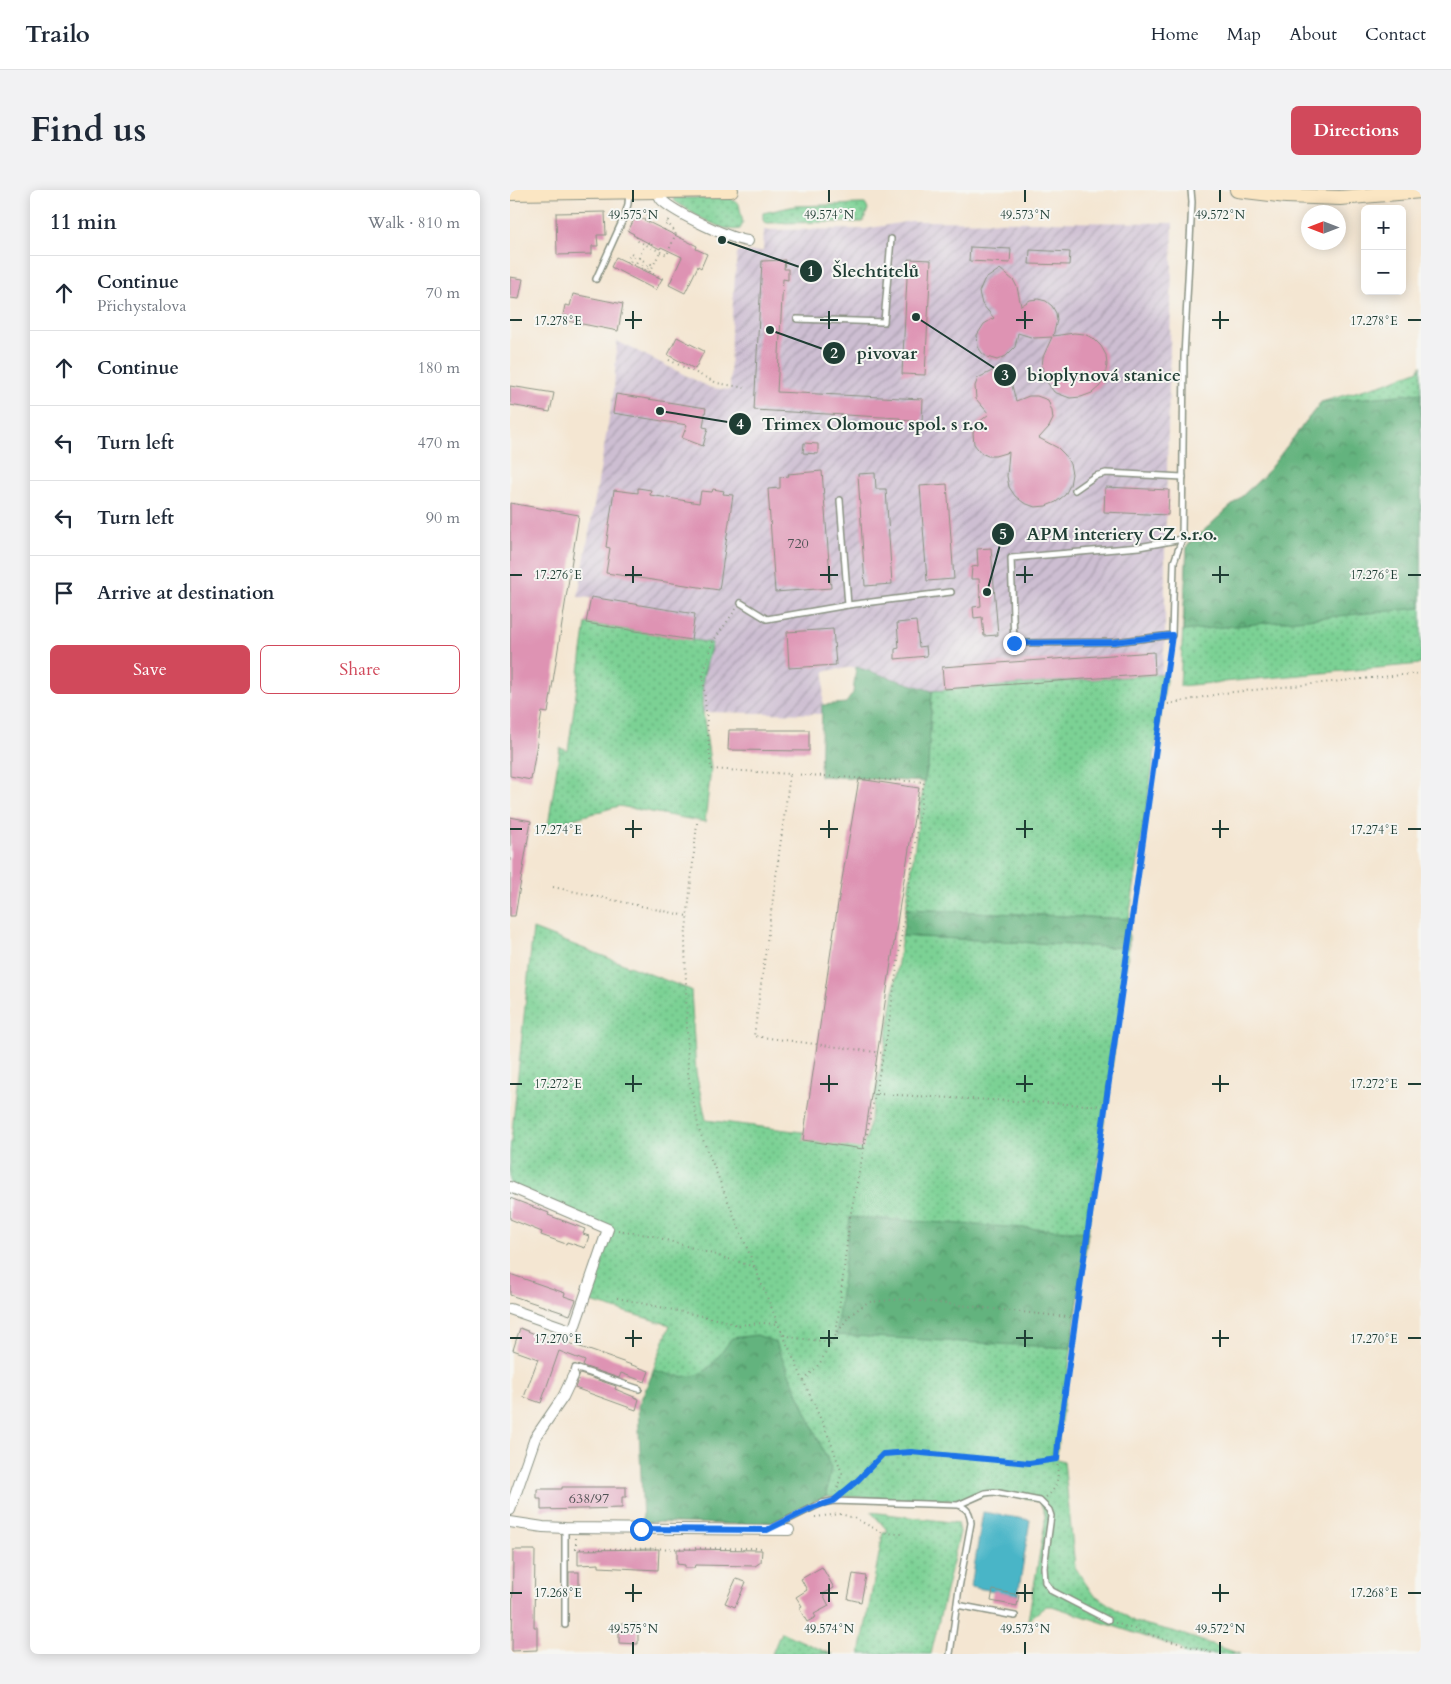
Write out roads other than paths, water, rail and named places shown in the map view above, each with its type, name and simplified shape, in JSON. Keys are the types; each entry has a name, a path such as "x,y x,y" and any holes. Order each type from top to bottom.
{"street":[{"path":"510,194 731,190"},
{"path":"1236,190 1286,196 1340,198 1421,191"},
{"path":"658,192 660,198 666,203 690,217 734,238 748,241"},
{"path":"510,1187 608,1228 573,1331 510,1309"},
{"path":"510,1510 535,1438 563,1397 573,1376"},
{"path":"510,1522 565,1528 789,1530"}],"lane":[{"path":"1182,539 1139,547 1011,558 1014,643 1114,642 1172,635 1174,562 1182,539 1184,357 1192,202 1191,190"},
{"path":"596,279 625,215 629,193"},
{"path":"797,319 884,322 891,239"},
{"path":"1075,490 1095,476 1106,473 1183,477"},
{"path":"840,500 848,605"},
{"path":"741,603 766,619 848,605 951,592"},
{"path":"573,1376 575,1368 639,1389"},
{"path":"958,1505 984,1493 994,1492 1040,1501 1049,1510 1051,1516 1044,1567 1045,1582 1052,1591 1108,1620"},
{"path":"767,1530 814,1507 833,1501 958,1505 967,1509 971,1523 956,1605 950,1654"},
{"path":"565,1528 565,1625"},
{"path":"956,1605 1015,1616"}],"water":[{"path":"983,1512 1030,1520 1018,1595 971,1587"}],"place":[{"name":"Šlechtitelů","path":"722,240"},
{"name":"bioplynová stanice","path":"916,317"},
{"name":"pivovar","path":"770,330"},
{"name":"Trimex Olomouc spol. s r.o.","path":"660,411"},
{"name":"APM interiery CZ s.r.o.","path":"987,592"}]}
